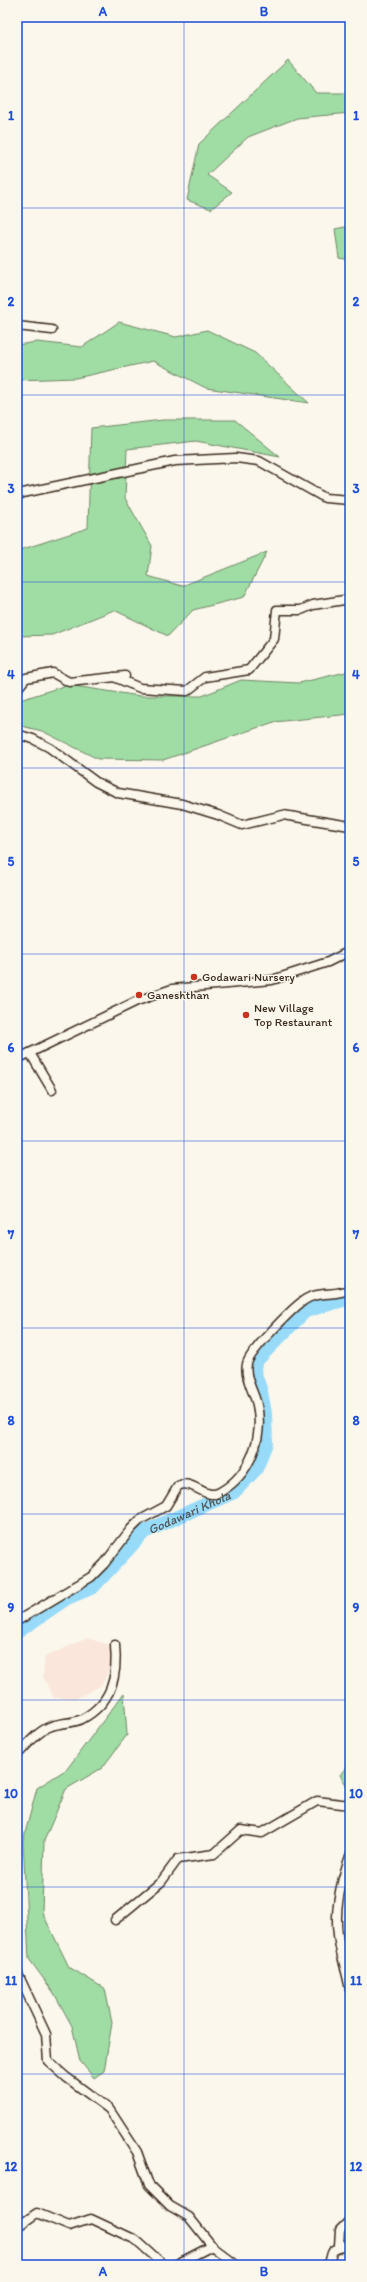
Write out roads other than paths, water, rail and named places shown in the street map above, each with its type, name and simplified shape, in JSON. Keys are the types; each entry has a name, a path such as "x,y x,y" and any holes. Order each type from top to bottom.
{"street":[{"path":"17,326 52,330"},
{"path":"17,496 23,493 176,461 236,458 259,461 324,498 350,500"},
{"path":"114,677 140,688 187,691 205,677 249,670 274,639 277,610 301,610 313,605 350,599"},
{"path":"17,689 26,678 53,673 69,682 125,676"},
{"path":"17,734 33,739 50,748 96,782 118,793 182,804 218,815 242,825 283,815 350,826"},
{"path":"17,1059 137,1001 172,989 272,980 328,962 350,951"},
{"path":"30,1053 52,1090"},
{"path":"17,1621 91,1577 104,1564 131,1529 140,1520 166,1506 178,1486 189,1484 207,1494 214,1494 237,1480 252,1456 257,1437 257,1406 246,1368 251,1353 305,1300 350,1289"},
{"path":"17,1755 49,1727 82,1719 100,1705 113,1686 116,1663 115,1645"},
{"path":"115,1920 161,1882 178,1859 214,1854 241,1830 262,1833 316,1801 350,1805"},
{"path":"350,1856 342,1876 337,1906 338,1935 350,1990"},
{"path":"17,1972 46,2034 48,2061 66,2077 109,2109 138,2152 149,2185 170,2206 189,2217 212,2246 236,2265"},
{"path":"17,2227 38,2213 69,2226 92,2219 136,2240 164,2265"},
{"path":"349,2248 339,2246 340,2230 350,2220"},
{"path":"175,2265 212,2246"},
{"path":"328,2265 331,2252 335,2248 349,2248"}],"waterway":[{"name":"Godawari Khola","path":"17,1632 67,1598 93,1587 144,1532 234,1492 256,1469 266,1443 265,1413 261,1392 254,1371 255,1362 305,1311 350,1298"}],"place":[{"name":"Godawari Nursery","path":"194,977"},
{"name":"Ganeshthan","path":"139,995"},
{"name":"New Village Top Restaurant","path":"246,1015"}]}
